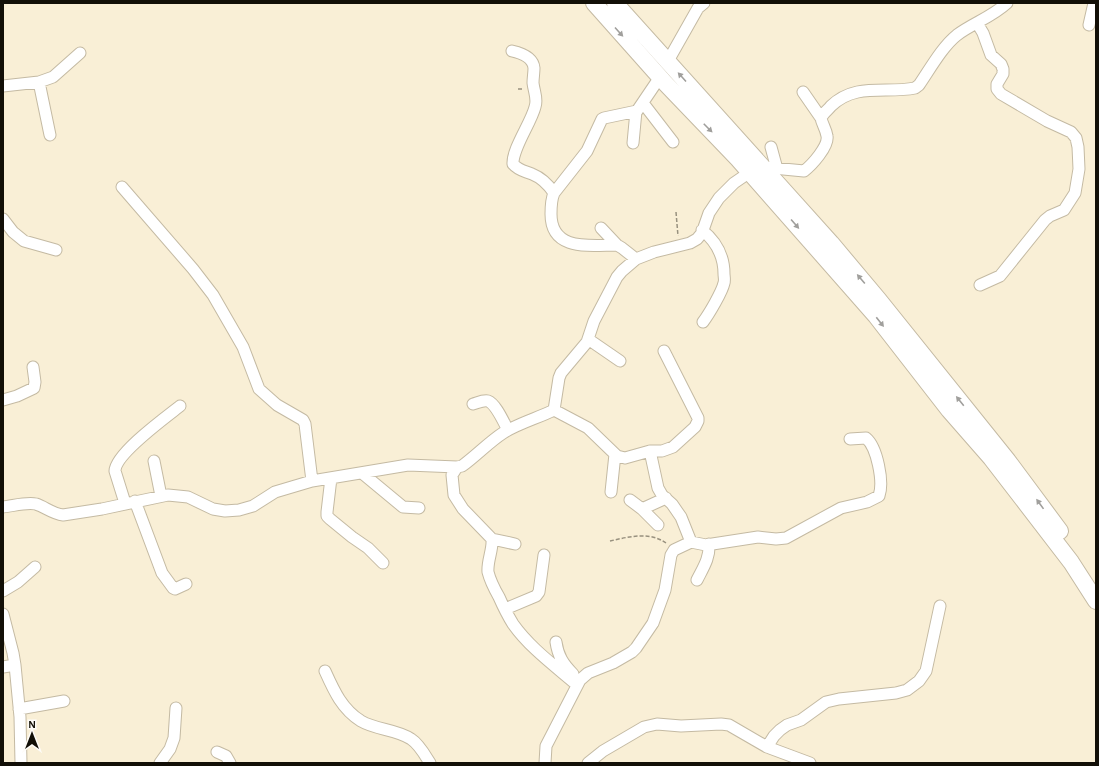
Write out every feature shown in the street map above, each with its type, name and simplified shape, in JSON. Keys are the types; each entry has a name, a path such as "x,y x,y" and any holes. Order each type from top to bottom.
{"highway":[{"path":"594,3 660,77 763,169"},
{"path":"616,3 763,169 831,243 878,299 992,451 1071,562 1096,601"},
{"path":"992,451 1096,581"}],"street":[{"path":"668,61 698,8 704,3"},
{"path":"821,118 836,102 848,95 861,91 915,88 919,85 949,42 957,35 1000,9 1007,3"},
{"path":"1089,25 1094,3"},
{"path":"977,23 983,33 991,55 1001,64 1003,68 1002,74 996,84 997,89 1001,94 1047,121 1071,132 1076,138 1078,147 1079,169 1075,193 1064,210 1050,216 1045,220 1000,276 980,286"},
{"path":"512,51 522,53 527,56 534,66 533,84 536,95 536,106 517,148 513,164 520,170 526,171 543,180 554,193"},
{"path":"3,86 39,82 53,76 80,52"},
{"path":"633,143 639,107 660,77"},
{"path":"39,82 50,135"},
{"path":"554,410 561,373 584,346 594,321 617,277 636,259 654,252 690,243 697,239 709,213 719,198 734,183 763,169 804,171 826,146 828,140 827,134 821,118 804,92"},
{"path":"636,259 617,246 577,245 564,241 556,233 551,223 552,199 554,193 587,151 602,119 639,107"},
{"path":"639,107 673,142"},
{"path":"763,169 771,147"},
{"path":"122,187 213,295 243,347 259,389 277,404 303,420 306,424 312,481"},
{"path":"3,218 13,232 24,241 56,250"},
{"path":"601,228 617,246"},
{"path":"702,230 710,236 721,255 724,263 725,282 709,315 703,322"},
{"path":"588,339 599,345 620,361"},
{"path":"554,410 588,428 621,458 650,451 662,451 673,447 695,427 698,418 664,351"},
{"path":"3,400 34,388 35,382 33,367"},
{"path":"473,404 486,401 492,404 503,419 508,430"},
{"path":"180,406 132,446 115,467 115,471 162,573 175,589 186,584"},
{"path":"3,507 37,504 58,515 63,515 102,509 161,496 180,495 188,497 212,509 225,511 239,510 252,506 275,492 312,481 408,465 462,466 508,430 554,410"},
{"path":"545,763 546,746 579,682 588,673 613,663 632,652 653,623 665,590 671,555 674,550 691,542 709,544 758,537 776,539 786,538 841,508 867,502 879,496 882,489 880,473 872,444 866,438 850,439"},
{"path":"650,451 658,488 681,516 691,542"},
{"path":"611,492 615,454"},
{"path":"154,461 161,496"},
{"path":"457,467 452,475 454,495 463,508 492,539 515,544"},
{"path":"362,473 403,507 419,508"},
{"path":"331,478 327,516 368,548 383,563"},
{"path":"642,508 666,498"},
{"path":"630,500 642,508 658,525"},
{"path":"492,539 488,572 493,586 513,623 538,652 579,682"},
{"path":"697,580 708,558 709,544"},
{"path":"505,609 536,596 539,592 544,555"},
{"path":"3,591 18,582 35,567"},
{"path":"767,747 780,730 787,725 801,720 826,702 838,699 896,694 907,690 919,681 926,671 940,606"},
{"path":"3,614 15,665 19,709 21,763"},
{"path":"556,642 562,661 579,682"},
{"path":"3,667 15,665"},
{"path":"325,671 340,701 348,710 361,720 375,727 412,739 430,763"},
{"path":"19,709 64,701"},
{"path":"160,763 170,748 174,738 176,708"},
{"path":"588,763 602,751 644,727 657,724 681,726 729,725 767,747 810,763"},
{"path":"217,752 226,756 230,763"}],"path":[{"path":"676,212 678,246"},
{"path":"610,541 634,536 649,537 664,542 674,550"}]}
